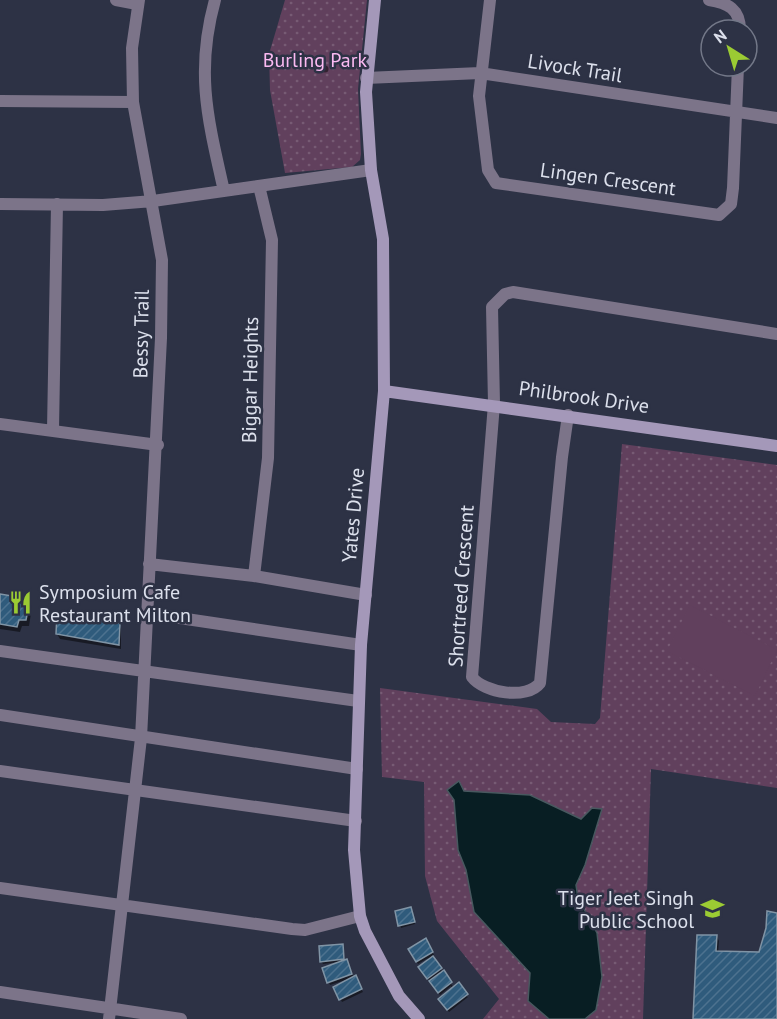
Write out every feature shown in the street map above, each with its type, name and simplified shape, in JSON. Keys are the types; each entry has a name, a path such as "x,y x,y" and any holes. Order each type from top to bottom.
{"street":[{"path":"116,0 138,2"},
{"path":"216,0 208,25 203,74 206,114 224,191"},
{"name":"Yates Drive","path":"375,0 366,78 371,170 383,238 384,391 361,645 354,849 360,916 381,965 399,996 419,1019"},
{"path":"480,73 490,0"},
{"path":"709,0 732,8 739,18"},
{"name":"Bessy Trail","path":"109,1015 137,792 146,613 158,445 162,260 133,102 132,48 138,2"},
{"name":"Livock Trail","path":"366,78 480,73 777,118"},
{"name":"Lingen Crescent","path":"480,73 479,96 488,170 496,183 502,184 719,215 731,204 737,112"},
{"path":"737,112 738,78"},
{"path":"0,101 133,102"},
{"path":"0,204 153,201 371,170"},
{"name":"Biggar Heights","path":"254,576 268,458 272,240 259,186"},
{"path":"53,430 57,204"},
{"path":"494,404 492,307 505,294 513,292 777,334"},
{"name":"Philbrook Drive","path":"384,391 494,404 777,446"},
{"name":"Shortreed Crescent","path":"494,404 472,677 483,687 527,693 535,690 540,683 561,457 568,415"},
{"path":"0,424 158,445"},
{"path":"149,564 254,576 366,595"},
{"path":"146,613 361,645"},
{"path":"0,651 358,701"},
{"path":"0,715 357,769"},
{"path":"0,771 356,821"},
{"path":"0,888 305,930 360,916"},
{"path":"0,992 109,1015 181,1019"}],"green space":[{"name":"Burling Park","path":"285,0 367,0 358,89 361,154 360,160 352,167 285,173 270,90 269,54"},
{"path":"622,444 777,465 777,788 651,769 643,1019 483,1019 499,999 437,921 425,876 424,782 382,777 380,688 537,709 551,722 595,724 600,718"},
{"path":"690,605 777,650 755,696 667,651"}],"shaded area":[{"path":"459,781 464,791 530,795 581,819 592,808 602,809 585,865 576,885 578,898 597,933 602,977 596,1010 585,1019 549,1019 528,1001 530,973 474,912 466,870 458,850 454,800 447,790"}],"building":[{"path":"0,594 30,599 26,620 19,620 17,627 0,624"},
{"path":"57,614 120,623 119,645 56,634"},
{"path":"411,907 415,922 398,926 395,911"},
{"path":"767,911 777,913 777,1019 693,1019 697,935 717,935 716,951 759,952 766,928"},
{"path":"426,938 433,952 416,962 408,949"},
{"path":"343,944 344,959 320,962 319,946"},
{"path":"433,956 442,968 427,979 418,967"},
{"path":"347,959 352,974 327,983 322,968"},
{"path":"444,970 452,982 438,993 429,981"},
{"path":"356,975 362,989 339,1000 333,987"},
{"path":"459,982 468,994 447,1010 438,999"}],"place":[{"name":"Symposium Cafe Restaurant Milton","path":"21,603"},
{"name":"Tiger Jeet Singh Public School","path":"712,909"}]}
